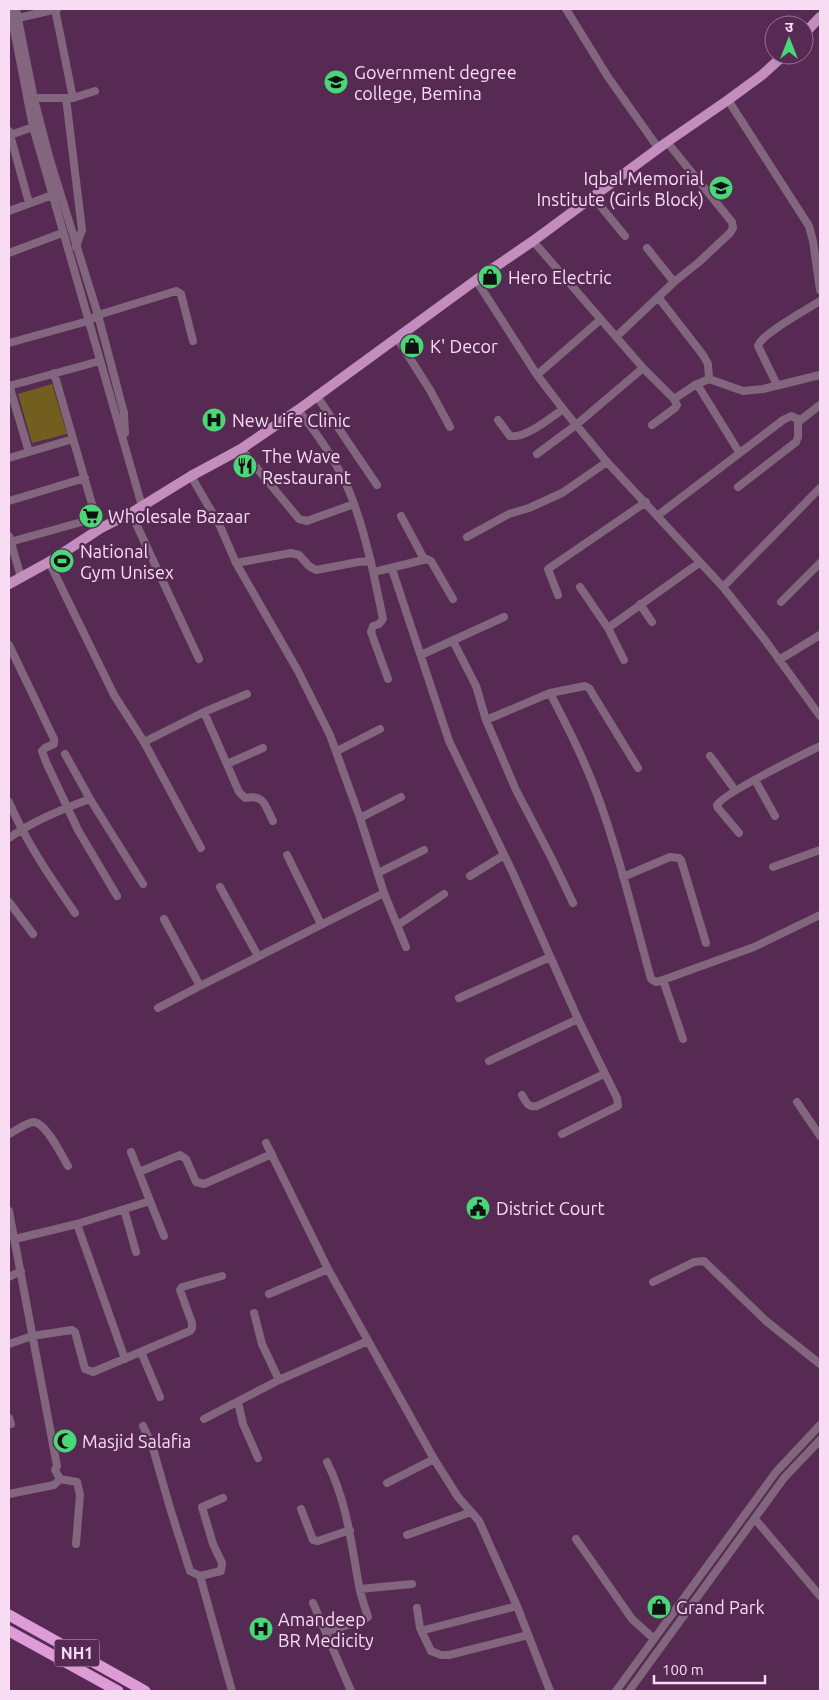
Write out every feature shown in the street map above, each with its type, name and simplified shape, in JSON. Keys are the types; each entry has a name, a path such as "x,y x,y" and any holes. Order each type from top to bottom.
{"highway":[{"name":"NH1","path":"9,1616 145,1691"},
{"name":"NH1","path":"9,1631 118,1691"}],"main road":[{"path":"9,584 49,562 101,528 131,513 241,449 533,241 663,145 728,100 773,65"}],"street":[{"path":"10,9 30,98 56,193 62,233 142,506"},
{"path":"16,9 33,128 76,247 98,315 124,414 125,445"},
{"path":"18,18 56,9 69,98 82,224 82,230 76,247"},
{"path":"566,9 608,77 663,145 734,226 730,233 699,262 674,282 616,336"},
{"path":"30,98 69,98 95,91"},
{"path":"728,100 808,226 813,241 820,290"},
{"path":"29,203 9,133 33,128"},
{"path":"9,211 56,193"},
{"path":"593,197 625,236"},
{"path":"9,253 62,233"},
{"path":"533,241 600,320 674,399 676,403 675,408 652,424"},
{"path":"647,248 674,282"},
{"path":"476,280 537,375 563,409 607,462 723,587 766,640 820,716"},
{"path":"9,343 88,321 98,315 170,292 179,292 181,294 192,341"},
{"path":"658,297 703,355 708,364 709,379"},
{"path":"777,385 758,343 767,335 820,301"},
{"path":"537,375 600,320"},
{"path":"397,338 430,390 450,427"},
{"path":"29,452 9,385 100,361"},
{"path":"537,454 576,425 643,368"},
{"path":"54,372 96,518 101,528"},
{"path":"674,399 697,384 709,379 743,391 820,375"},
{"path":"697,384 739,452"},
{"path":"316,396 377,485"},
{"path":"738,486 796,442 798,422 820,405"},
{"path":"498,420 510,436 517,436 530,431 563,409"},
{"path":"298,410 319,436 330,454 354,504 374,572 382,619 370,629 388,679"},
{"path":"657,516 782,420 791,416 800,420"},
{"path":"9,458 73,439"},
{"path":"241,449 298,519 307,520 354,504"},
{"path":"466,537 509,514 529,508 562,493 607,462"},
{"path":"192,476 220,526 236,563 298,671 337,751 384,893 406,948"},
{"path":"9,501 85,478"},
{"path":"723,587 820,488"},
{"path":"558,595 548,569 646,502"},
{"path":"131,513 199,659"},
{"path":"401,516 424,559"},
{"path":"21,577 10,539 96,518"},
{"path":"236,563 291,553 299,555 309,566 316,570 343,564 371,561"},
{"path":"374,572 392,569 424,559 431,561 453,599"},
{"path":"49,562 114,695 144,742 201,848"},
{"path":"608,628 699,563"},
{"path":"781,602 820,563"},
{"path":"392,569 449,741 504,855 578,1019 617,1098 618,1106 562,1134"},
{"path":"580,586 608,628 624,660"},
{"path":"640,604 652,622"},
{"path":"422,655 504,617"},
{"path":"779,660 820,635"},
{"path":"453,642 476,686 486,720 516,790 573,903"},
{"path":"9,645 54,739 54,744 42,751 43,755 66,808 117,896"},
{"path":"486,720 550,693 586,686 638,768"},
{"path":"550,693 575,741 597,795 623,876 651,979 656,982 663,980 754,947 820,915"},
{"path":"144,742 204,712 247,694"},
{"path":"204,712 243,797 255,796 261,799 273,821"},
{"path":"337,751 380,729"},
{"path":"739,833 717,804 720,800 735,790 820,746"},
{"path":"227,764 263,748"},
{"path":"65,754 90,799 143,884"},
{"path":"710,756 735,790"},
{"path":"755,780 775,816"},
{"path":"360,818 401,797"},
{"path":"9,838 21,829 90,799"},
{"path":"9,802 21,829 50,877 76,913"},
{"path":"378,873 424,850"},
{"path":"773,867 820,850"},
{"path":"286,855 321,924"},
{"path":"470,876 504,855"},
{"path":"623,876 670,857 679,858 706,944"},
{"path":"220,887 258,956"},
{"path":"158,1008 384,893"},
{"path":"398,926 444,894"},
{"path":"9,902 33,934"},
{"path":"164,919 200,986"},
{"path":"459,998 550,957"},
{"path":"663,980 683,1039"},
{"path":"488,1061 578,1019"},
{"path":"522,1095 530,1107 537,1106 604,1074"},
{"path":"797,1102 820,1136"},
{"path":"9,1134 35,1122 46,1130 68,1166"},
{"path":"266,1143 328,1269 434,1459 458,1497 478,1521 517,1606 550,1691"},
{"path":"131,1152 164,1236"},
{"path":"139,1172 180,1155 186,1159 196,1182 204,1184 272,1154"},
{"path":"15,1239 77,1224 150,1201"},
{"path":"124,1209 136,1252"},
{"path":"9,1211 57,1466 55,1470 60,1479"},
{"path":"77,1224 125,1359"},
{"path":"653,1282 694,1262 704,1261 766,1321 820,1364"},
{"path":"269,1294 328,1269"},
{"path":"9,1276 21,1271"},
{"path":"9,1344 32,1336 72,1330 75,1332 85,1369 93,1372 190,1332 192,1323 180,1290 182,1287 222,1276"},
{"path":"254,1313 262,1344 279,1380"},
{"path":"204,1418 279,1380 368,1341"},
{"path":"141,1352 160,1397"},
{"path":"238,1402 243,1424 258,1458"},
{"path":"143,1426 152,1446 190,1571 200,1576 232,1691"},
{"path":"616,1691 776,1472 820,1426"},
{"path":"629,1691 788,1474 819,1443"},
{"path":"387,1483 434,1459"},
{"path":"326,1632 368,1617 360,1589 350,1530 337,1484 327,1462"},
{"path":"9,1494 54,1485 60,1479"},
{"path":"60,1479 77,1482 80,1495 76,1544"},
{"path":"200,1576 210,1572 221,1572 222,1563 213,1544 202,1507 222,1498"},
{"path":"301,1509 313,1540 318,1541 350,1530"},
{"path":"407,1535 471,1512"},
{"path":"755,1519 820,1596"},
{"path":"576,1540 632,1619 654,1639"},
{"path":"360,1589 412,1584"},
{"path":"314,1603 351,1691"},
{"path":"422,1630 517,1606"},
{"path":"417,1608 418,1622 431,1652 442,1655 449,1656 528,1635"}],"shaded area":[{"path":"52,384 67,434 32,443 18,394"}],"place":[{"name":"Government degree college, Bemina","path":"336,82"},
{"name":"Iqbal Memorial Institute (Girls Block)","path":"721,188"},
{"name":"Hero Electric","path":"490,277"},
{"name":"K' Decor","path":"412,346"},
{"name":"New Life Clinic","path":"214,420"},
{"name":"The Wave Restaurant","path":"245,466"},
{"name":"Wholesale Bazaar","path":"91,516"},
{"name":"National Gym Unisex","path":"62,561"},
{"name":"District Court","path":"478,1208"},
{"name":"Masjid Salafia","path":"65,1441"},
{"name":"Grand Park","path":"659,1607"},
{"name":"Amandeep BR Medicity","path":"261,1629"}]}
